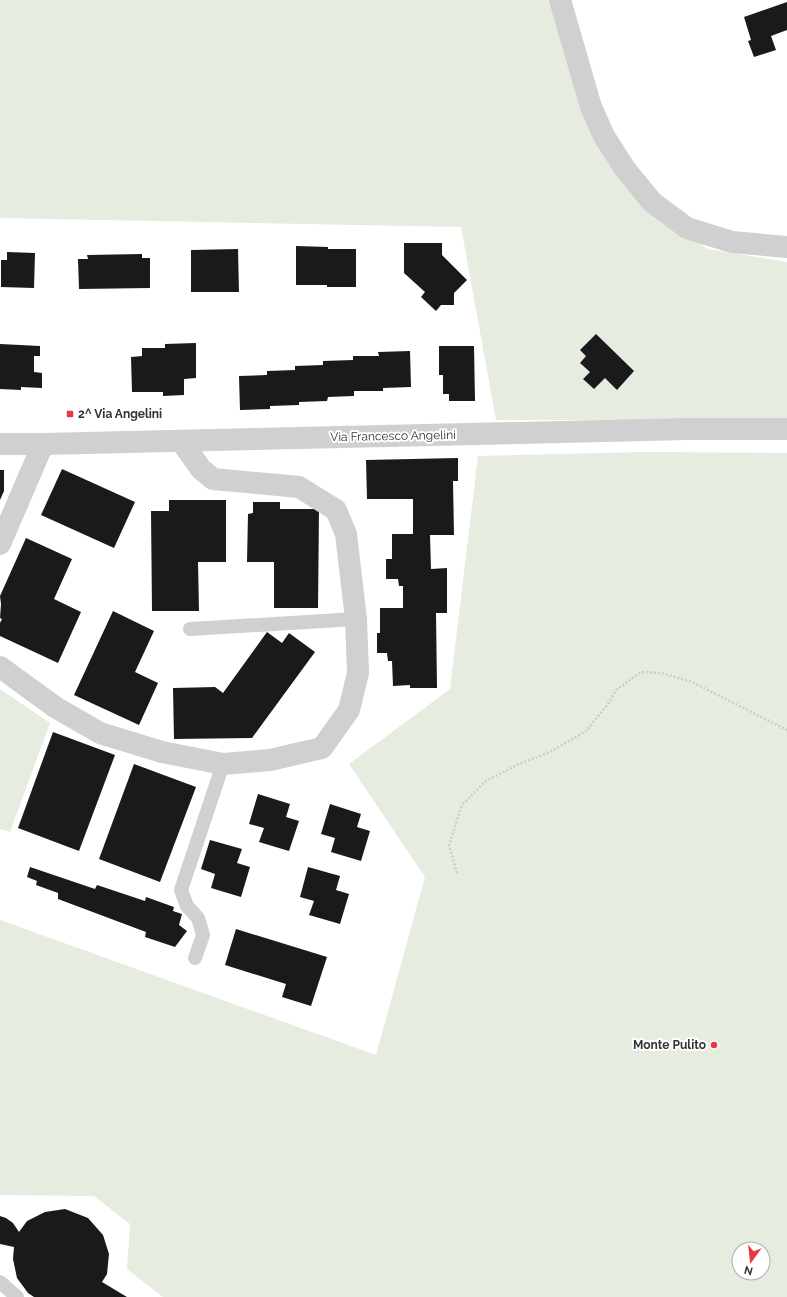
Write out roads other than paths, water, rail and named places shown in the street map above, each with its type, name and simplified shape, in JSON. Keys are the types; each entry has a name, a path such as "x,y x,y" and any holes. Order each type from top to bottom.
{"street":[{"path":"560,0 591,107 604,136 625,169 652,202 687,228 732,242 787,247"},
{"name":"Via Francesco Angelini","path":"0,444 679,429 787,429"},
{"path":"0,666 55,707 100,732 162,752 223,764 270,760 322,748 349,710 358,673 356,619 346,534 336,510 299,487 212,479 201,469 181,441"},
{"path":"0,544 42,444"}],"lane":[{"path":"190,629 356,619"},
{"path":"195,958 203,935 198,918 187,906 181,890 223,764"},
{"path":"0,1282 17,1297"}],"place":[{"name":"2^ Via Angelini","path":"70,414"},
{"name":"Monte Pulito","path":"714,1045"}]}
